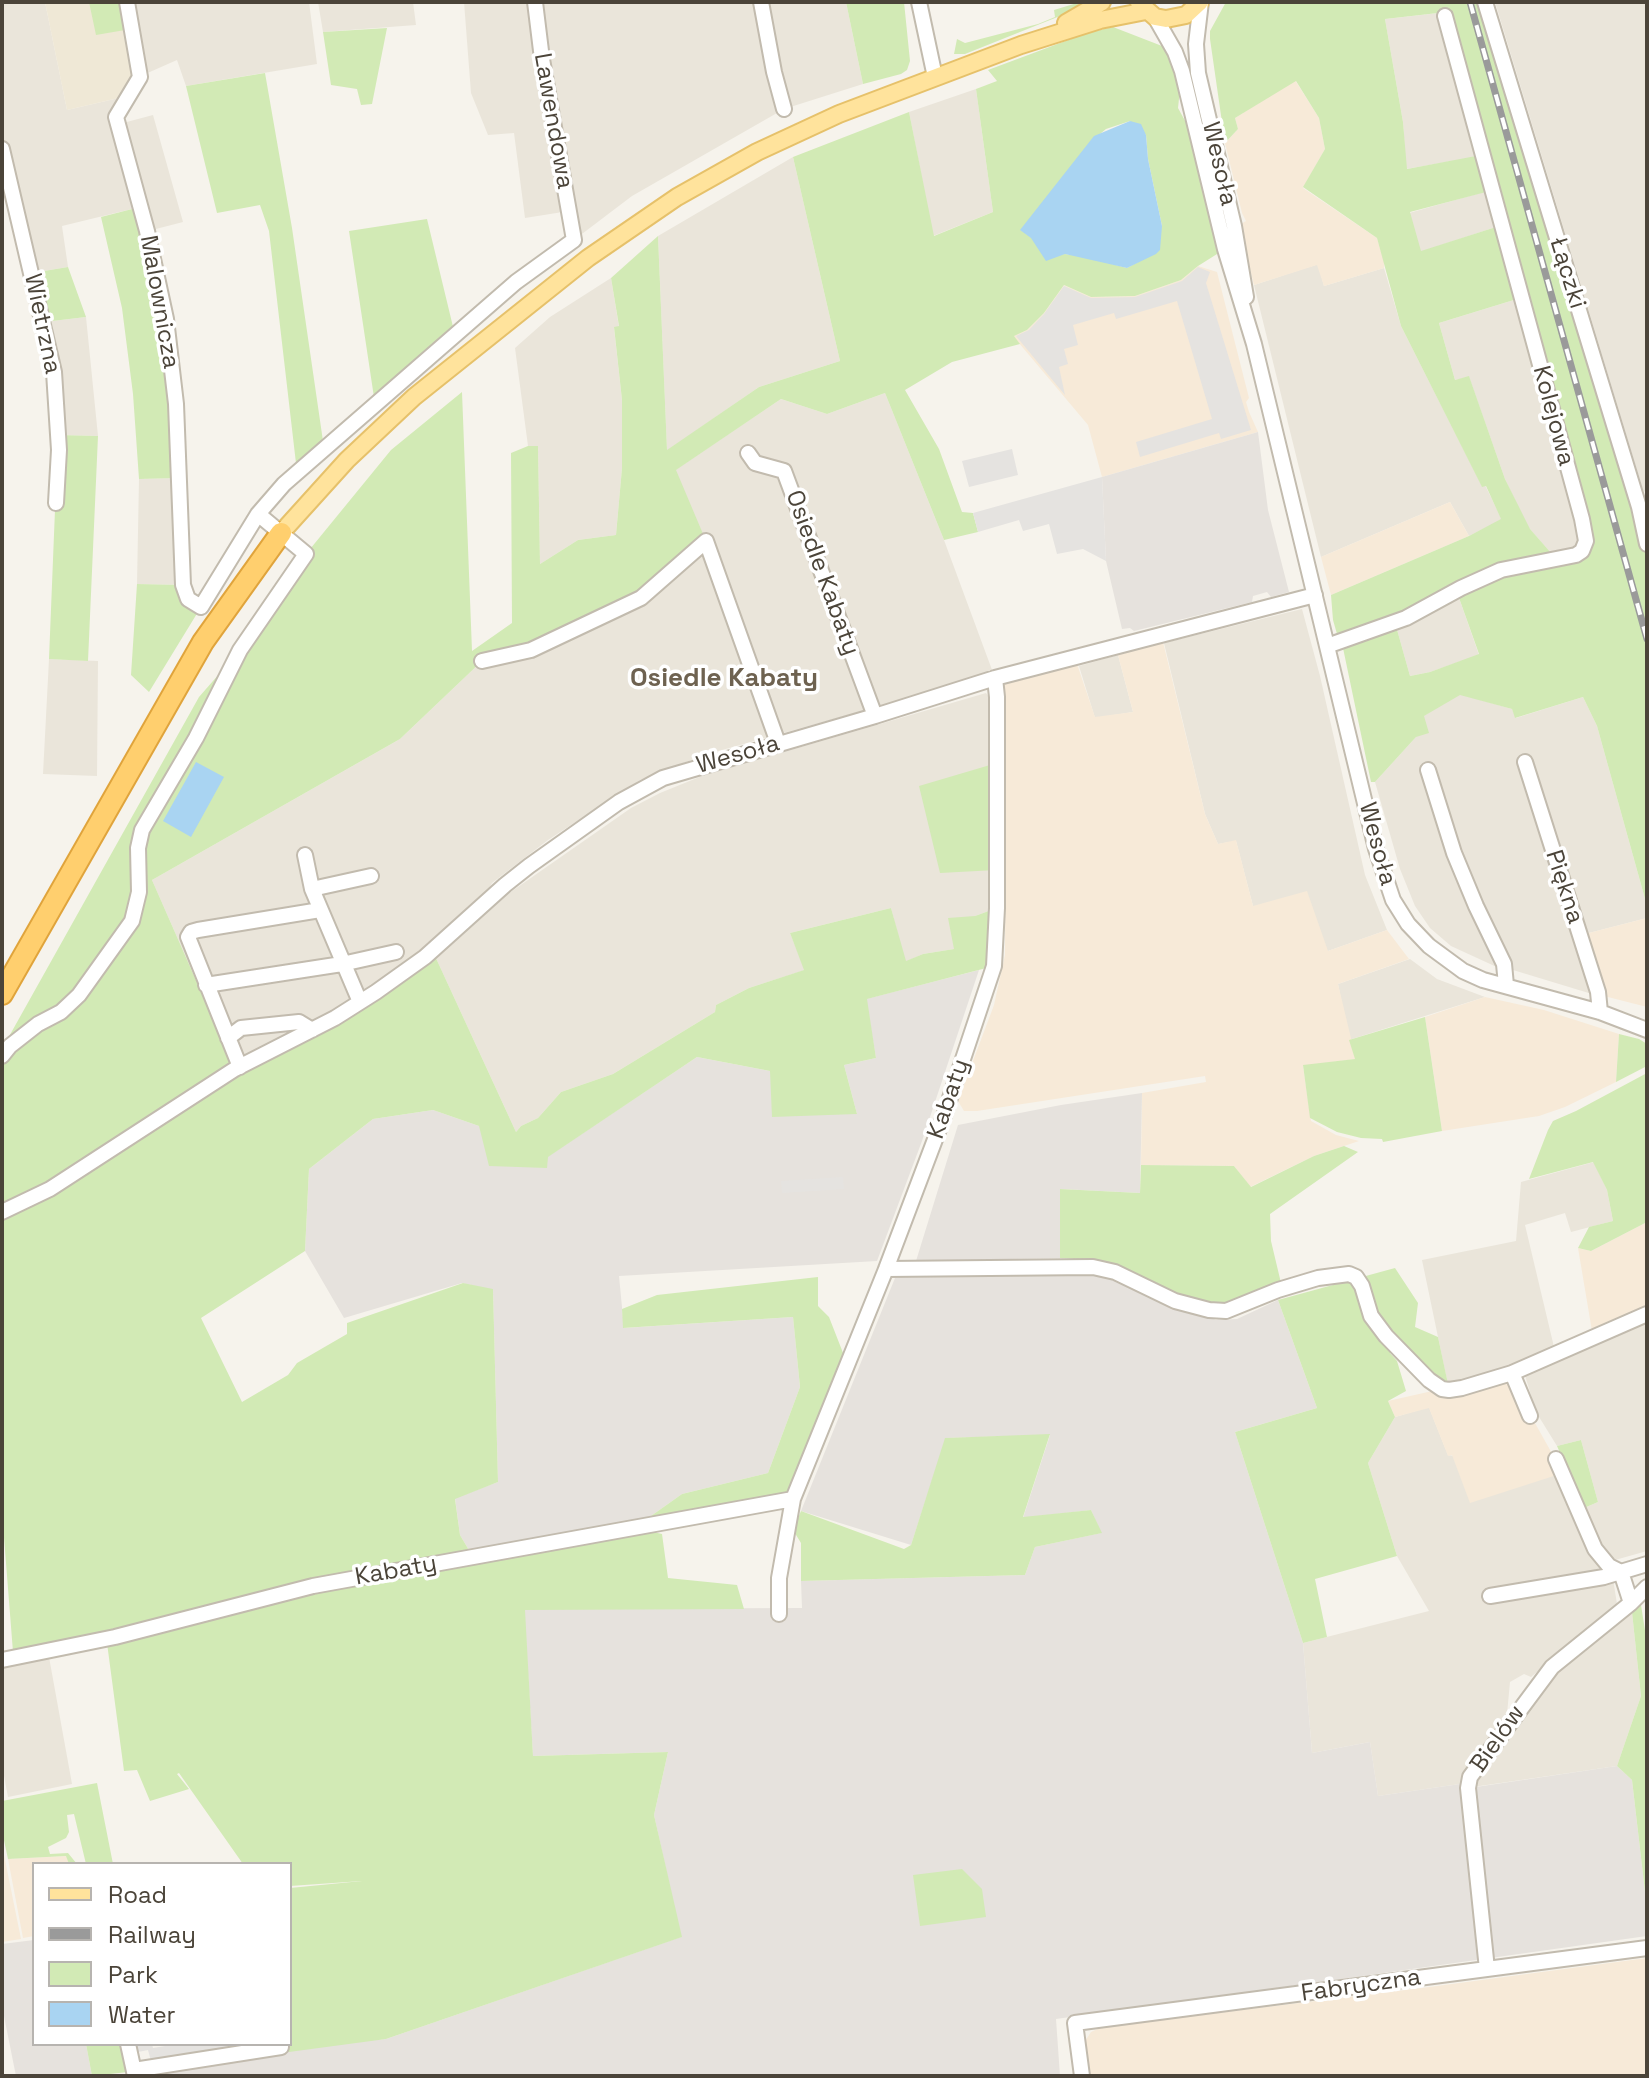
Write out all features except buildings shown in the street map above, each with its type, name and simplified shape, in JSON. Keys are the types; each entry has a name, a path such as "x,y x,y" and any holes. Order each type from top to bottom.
{"highway":[{"path":"2,994 203,642 281,533"}],"main road":[{"path":"1021,45 1102,2"},
{"path":"281,533 347,460 414,397 540,295 632,226 677,197 757,152 839,114 935,77 1100,20 1147,10 1176,19 1201,2"}],"street":[{"name":"Malownicza","path":"127,2 140,77 116,117 147,231 166,319 176,404 183,585 188,599 201,607 258,514"},
{"name":"Lawendowa","path":"258,514 284,484 375,404 516,282 574,240 535,2"},
{"path":"761,2 784,109"},
{"path":"919,2 935,77"},
{"name":"Wesoła","path":"1201,2 1196,44 1198,73 1242,267 1249,325"},
{"name":"Łączki","path":"1485,2 1643,504 1647,544"},
{"name":"Wesoła","path":"1147,10 1175,52 1182,71 1225,249 1249,325 1376,849 1393,900 1408,924 1441,957 1463,971 1600,1012 1647,1030"},
{"name":"Kolejowa","path":"1327,646 1406,618 1501,570 1576,555 1582,551 1586,541 1445,16"},
{"name":"Wietrzna","path":"2,149 54,372 59,450 56,503"},
{"name":"Osiedle Kabaty","path":"748,453 755,463 784,471 875,716"},
{"path":"2,1056 10,1046 38,1024 61,1012 79,995 132,921 139,892 138,848 142,830 196,738 240,650 306,554 258,514"},
{"path":"482,661 531,650 641,598 706,541 778,743"},
{"name":"Wesoła","path":"2,1212 50,1189 238,1068 360,1002 425,957 505,885 619,802 663,778 995,678 1315,595"},
{"name":"Kabaty","path":"779,1614 779,1578 793,1499 945,1113 994,966 997,908 995,678"},
{"name":"Piękna","path":"1525,762 1598,992 1600,1012"},
{"path":"1428,770 1454,853 1504,964 1506,985"},
{"path":"305,855 312,889 360,1002"},
{"path":"312,889 371,876"},
{"path":"238,1068 188,942 191,932 320,910"},
{"path":"206,985 342,964 396,952"},
{"path":"228,1038 241,1028 299,1022 312,1030"},
{"path":"886,1269 1093,1267 1115,1272 1175,1301 1217,1311 1226,1311 1318,1278 1349,1274 1356,1277 1362,1286 1371,1316 1386,1336 1442,1389 1462,1388 1512,1373 1647,1314"},
{"path":"1512,1373 1530,1416"},
{"path":"1556,1459 1595,1549 1609,1566 1621,1572 1631,1603"},
{"name":"Kabaty","path":"2,1660 115,1637 313,1586 793,1499"},
{"path":"1490,1596 1621,1572 1647,1564"},
{"name":"Bielów","path":"1487,1969 1468,1788 1470,1777 1552,1667 1647,1587"},
{"name":"Fabryczna","path":"1082,2076 1075,2023 1647,1948"},
{"path":"128,2046 134,2073 281,2047"}],"shaded area":[{"path":"2,2 45,2 67,110 123,97 113,116 136,208 62,226 68,267 32,273 2,161"},
{"path":"45,2 122,2 137,76 123,97 67,110"},
{"path":"128,2 309,2 317,64 186,86 177,60 143,75"},
{"path":"318,2 413,2 416,25 323,32"},
{"path":"464,2 846,2 863,84 784,109 632,196 574,240 569,211 525,218 514,133 488,135 471,93"},
{"path":"1495,2 1647,2 1647,494 1643,490"},
{"path":"1439,13 1476,157 1406,169 1403,122 1385,19"},
{"path":"1295,80 1319,118 1325,149 1303,188 1377,238 1384,268 1324,286 1317,265 1254,285 1239,225 1246,221 1225,143 1238,129 1235,118"},
{"path":"976,89 993,212 933,236 909,112"},
{"path":"153,115 183,222 152,230 123,123"},
{"path":"793,157 840,361 759,387 667,451 658,236"},
{"path":"1487,191 1496,227 1420,252 1409,213"},
{"path":"1318,264 1324,286 1384,268 1401,326 1502,520 1469,536 1450,502 1321,557 1254,285"},
{"path":"1198,266 1217,272 1249,398 1246,402 1258,432 1102,477 1088,425 1013,336 1027,330 1044,313 1064,285 1091,297 1135,296 1181,280"},
{"path":"1198,267 1210,272 1206,283 1251,430 1221,439 1219,433 1140,457 1136,442 1212,419 1177,301 1116,319 1114,313 1073,325 1078,345 1064,349 1068,364 1059,367 1065,395 1016,336 1029,330 1064,286 1091,298 1135,297 1182,281"},
{"path":"611,278 619,327 614,328 622,400 622,468 616,535 578,540 540,564 538,446 528,446 515,348 550,317"},
{"path":"1517,299 1578,524 1580,540 1575,547 1552,554 1527,526 1505,479 1469,377 1455,380 1439,323"},
{"path":"86,317 98,436 58,435 44,322"},
{"name":"Osiedle Kabaty","path":"885,393 995,678 704,755 640,780 548,840 492,883 482,901 378,988 235,1069 152,880 400,739 482,661 531,650 675,470 781,399 827,414"},
{"path":"1258,432 1268,510 1289,592 1271,597 1267,592 1253,596 1252,602 1134,631 1122,629 1106,561 1102,477"},
{"path":"1012,449 1018,475 969,487 962,461"},
{"path":"1102,477 1106,561 1083,549 1057,554 1049,524 1023,531 1019,520 978,532 973,513"},
{"path":"179,478 183,585 137,584 139,479"},
{"path":"1450,502 1469,536 1331,595 1321,557"},
{"path":"1458,595 1479,655 1410,676 1396,626"},
{"path":"1302,609 1365,875 1387,930 1328,951 1253,906 1236,841 1218,844 1205,814 1164,643"},
{"path":"1163,642 1205,814 1218,844 1236,840 1253,906 1307,891 1328,951 1387,930 1409,959 1338,984 1356,1059 1303,1066 1311,1121 1336,1135 1359,1141 1314,1156 1250,1187 1234,1166 1141,1165 1142,1093 1206,1082 1205,1076 977,1111 964,1111 958,1101 994,1005 1005,955 1006,736 995,678 1077,664 1095,717 1133,712 1118,655"},
{"path":"1118,655 1133,712 1095,718 1079,666"},
{"path":"49,659 98,661 97,776 43,774"},
{"path":"986,693 990,698 997,908 975,916 954,949 923,954 905,962 891,908 790,933 805,970 749,988 716,1005 715,1012 613,1074 561,1092 538,1118 516,1132 435,956 505,896 631,808 660,793 702,776"},
{"path":"1460,694 1512,709 1516,718 1583,697 1597,726 1647,906 1647,918 1585,934 1592,994 1513,970 1484,911 1501,969 1451,946 1430,928 1415,906 1400,869 1375,782 1416,737 1423,716"},
{"path":"1647,918 1647,1007 1604,996 1585,934"},
{"path":"1410,959 1437,979 1485,997 1349,1040 1338,984"},
{"path":"979,970 922,1141 877,1261 619,1276 624,1328 793,1317 800,1387 768,1473 682,1494 634,1528 473,1557 460,1535 455,1498 498,1482 493,1290 462,1283 344,1318 305,1251 309,1169 373,1119 433,1110 479,1126 547,1167 547,1157 697,1057 770,1071 857,1114 844,1065 876,1058 866,999"},
{"path":"1485,997 1544,1010 1619,1034 1616,1082 1539,1116 1442,1131 1425,1017"},
{"path":"1142,1093 1140,1193 1061,1189 1060,1258 916,1261 958,1125"},
{"path":"1594,1162 1607,1190 1613,1221 1571,1232 1565,1213 1525,1225 1554,1347 1449,1390 1422,1260 1516,1241 1521,1182"},
{"path":"843,1177 844,1189 782,1193 781,1181"},
{"path":"1647,1222 1647,1307 1592,1331 1578,1248 1591,1251"},
{"path":"1089,1271 1216,1320 1237,1319 1278,1300 1317,1408 1235,1432 1303,1643 1312,1753 1370,1742 1378,1796 1460,1784 1470,1777 1469,1788 1617,1766 1632,1780 1647,1909 1647,1936 1056,2019 1060,2076 142,2076 142,2072 281,2047 386,2039 681,1937 654,1815 668,1752 533,1756 524,1609 802,1608 801,1581 1025,1575 1035,1547 1101,1533 1091,1510 1023,1518 1050,1435 946,1438 911,1545 801,1511 895,1278 920,1273"},
{"path":"1647,1319 1647,1551 1615,1560 1594,1534 1584,1508 1598,1502 1581,1440 1557,1446 1536,1412 1524,1372 1581,1351"},
{"path":"1512,1373 1531,1416 1563,1473 1470,1503 1452,1455 1448,1456 1429,1408 1395,1417 1388,1401"},
{"path":"1429,1407 1448,1455 1563,1473 1604,1572 1484,1592 1485,1602 1613,1579 1617,1604 1531,1677 1524,1674 1510,1682 1507,1714 1460,1784 1378,1796 1370,1742 1312,1753 1303,1643 1429,1611 1397,1556 1368,1463 1395,1417"},
{"path":"1631,1603 1641,1696 1617,1766 1473,1787 1475,1779 1552,1667"},
{"path":"49,1657 72,1784 8,1797 2,1765 2,1664"},
{"path":"2,1845 21,1939 2,1942"},
{"path":"67,1856 68,1862 32,1862 32,1936 23,1938 8,1859"},
{"path":"32,1940 32,2046 86,2046 92,2076 16,2076 2,2006 2,1944"},
{"path":"1647,1958 1647,2076 1086,2076 1085,2041 1091,2032 1102,2027"},
{"path":"136,2046 245,2046 151,2061 148,2050 138,2052"}],"green space":[{"path":"89,2 119,2 125,30 96,35"},
{"path":"846,2 904,2 910,61 907,70 863,84"},
{"path":"1226,2 1485,2 1647,543 1647,906 1597,726 1583,697 1515,718 1512,709 1460,695 1424,716 1429,733 1416,737 1375,782 1371,782 1343,648 1396,626 1410,676 1479,654 1458,595 1339,641 1331,595 1469,536 1501,519 1401,326 1377,238 1303,187 1325,149 1319,118 1296,81 1235,118 1238,129 1225,143 1210,31","holes":["1438,13 1476,156 1407,169 1403,122 1385,19","1486,192 1496,227 1421,251 1410,212","1517,299 1580,532 1580,540 1575,547 1552,554 1530,529 1505,479 1469,376 1455,380 1439,323"]},
{"path":"1077,3 1080,8 965,54 954,54 957,39 965,43 1038,24 1055,17 1054,10"},
{"path":"1113,27 1162,46 1170,43 1182,71 1178,108 1200,148 1225,249 1181,280 1135,296 1091,297 1064,285 1044,313 1027,330 1014,336 1020,344 952,362 905,390 939,449 962,512 973,513 978,532 944,540 885,393 827,414 781,399 676,470 706,541 641,598 531,650 482,661 400,739 152,880 235,1069 435,956 516,1132 538,1118 561,1092 613,1074 715,1012 716,1005 749,988 804,970 790,933 891,908 906,961 923,954 954,949 948,918 975,916 997,908 994,966 867,999 876,1058 844,1065 857,1114 772,1117 770,1071 697,1057 548,1157 547,1168 489,1166 479,1126 433,1110 373,1119 309,1169 305,1251 201,1318 242,1402 288,1375 297,1363 347,1334 347,1323 463,1283 493,1289 498,1482 455,1499 460,1535 473,1557 634,1528 682,1494 768,1473 800,1387 793,1317 623,1328 622,1309 657,1295 818,1277 818,1306 829,1317 845,1358 793,1499 636,1528 662,1534 668,1578 737,1585 744,1609 525,1610 533,1756 668,1752 654,1815 682,1937 386,2039 289,2052 281,2046 292,2046 292,1888 362,1881 292,1886 292,1862 242,1862 179,1773 189,1789 150,1801 137,1770 124,1771 107,1643 13,1652 2,1512 2,1049 199,697 240,650 306,554 391,450 462,392 472,651 512,623 511,453 528,446 538,446 540,564 578,540 616,535 622,468 622,400 614,327 619,326 611,278 658,236 667,450 759,387 840,361 793,157 909,112 934,236 993,212 976,89 997,81 988,70 1087,33","holes":["1130,121 1146,135 1162,226 1138,262 1127,268 1086,257 1056,255 1021,230 1106,129"]},
{"path":"387,28 372,104 361,105 357,89 331,85 323,32"},
{"path":"265,73 292,228 324,448 297,472 269,231 260,205 217,213 186,86"},
{"path":"136,208 166,319 179,478 139,479 133,394 122,308 101,217"},
{"path":"427,219 455,335 375,404 349,231"},
{"path":"68,267 86,317 44,322 32,273"},
{"path":"58,435 98,436 88,661 49,659"},
{"path":"137,584 183,585 201,607 149,692 131,675"},
{"path":"990,765 996,870 940,873 919,786"},
{"path":"1425,1017 1442,1131 1383,1142 1382,1139 1337,1132 1310,1118 1303,1065 1355,1059 1349,1040"},
{"path":"1619,1034 1647,1044 1647,1066 1616,1082"},
{"path":"1647,1073 1647,1222 1591,1251 1578,1248 1589,1227 1613,1221 1607,1190 1593,1162 1529,1179 1548,1130 1553,1121"},
{"path":"1344,1146 1358,1152 1270,1214 1271,1241 1281,1283 1224,1306 1214,1307 1179,1295 1105,1261 1060,1258 1060,1189 1140,1193 1141,1165 1234,1166 1251,1187 1314,1156"},
{"path":"1395,1268 1418,1303 1415,1327 1438,1337 1448,1384 1435,1381 1419,1359 1394,1349 1390,1353 1397,1361 1406,1391 1388,1401 1395,1417 1368,1463 1397,1556 1315,1579 1327,1637 1303,1643 1235,1432 1317,1408 1278,1300"},
{"path":"1050,1434 1023,1517 1091,1510 1102,1533 1035,1547 1025,1575 801,1581 801,1543 793,1530 801,1511 904,1549 911,1545 945,1438"},
{"path":"1581,1440 1598,1502 1584,1508 1557,1446"},
{"path":"1631,1603 1641,1605 1647,1643 1647,1909 1632,1780 1617,1766 1641,1696"},
{"path":"97,1783 113,1862 86,1862 74,1814 67,1815 69,1832 66,1838 48,1847 50,1854 68,1853 75,1862 68,1862 66,1856 8,1859 2,1831 2,1801"},
{"path":"962,1869 982,1889 986,1917 920,1926 913,1875"},
{"path":"86,2046 122,2046 128,2072 92,2076"}],"water":[{"path":"1130,121 1141,124 1146,135 1162,226 1160,250 1127,268 1065,254 1046,261 1031,238 1020,230 1094,136"},
{"path":"196,762 224,777 191,837 163,821"}],"railway":[{"path":"1470,2 1647,639"}],"district":[{"name":"Osiedle Kabaty","path":"724,679"}]}
